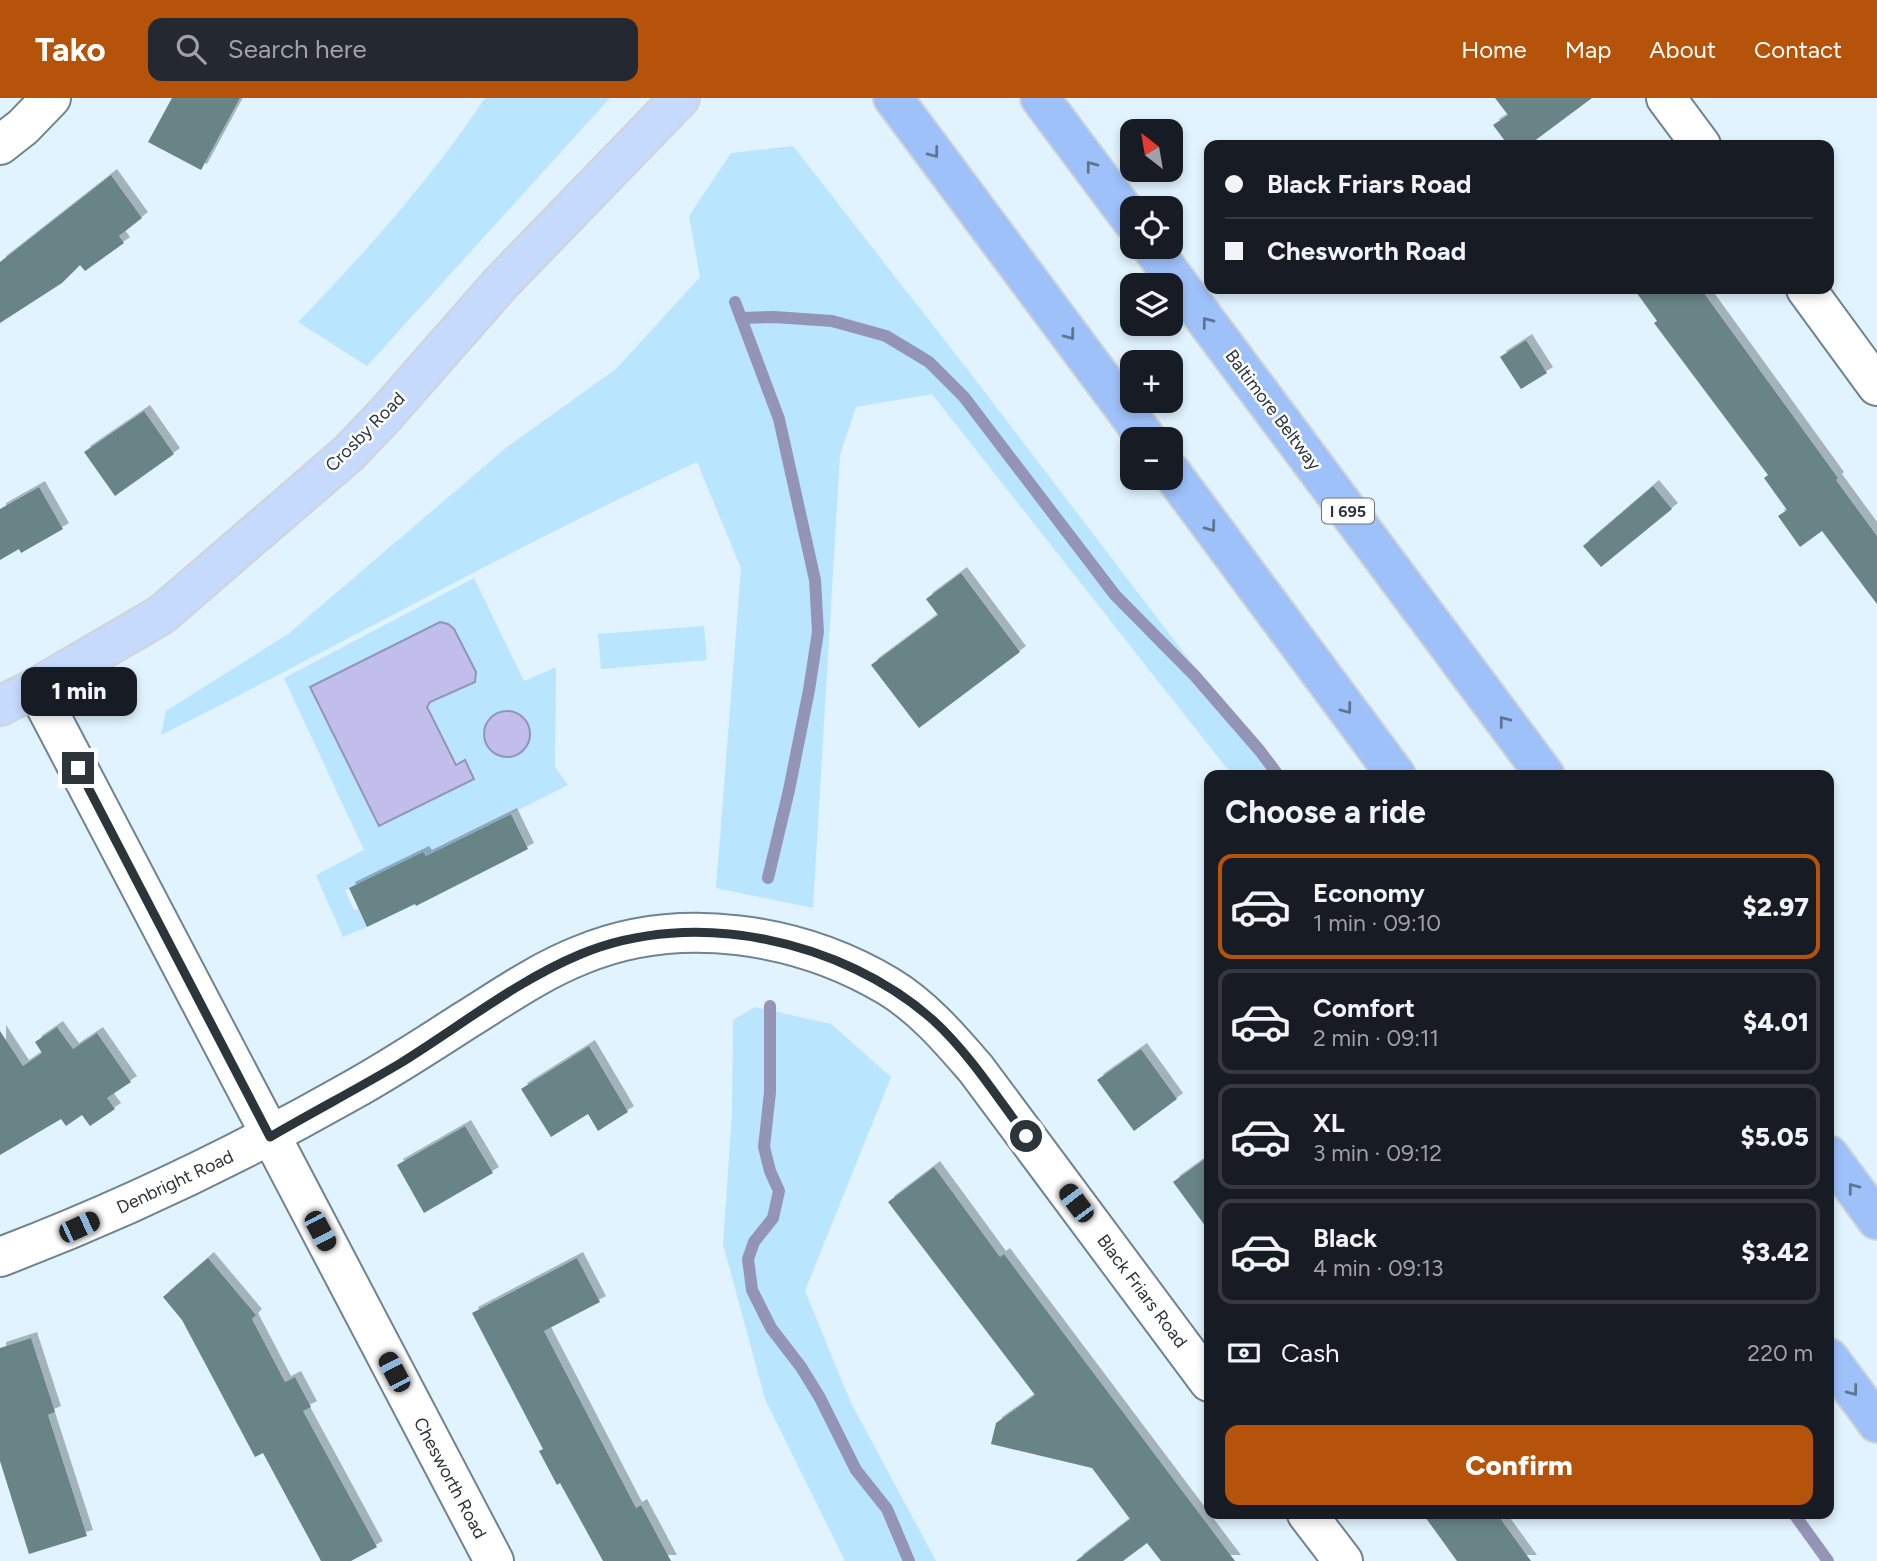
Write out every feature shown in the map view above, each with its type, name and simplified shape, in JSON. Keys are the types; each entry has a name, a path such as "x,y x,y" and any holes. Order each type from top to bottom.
{"highway":[{"path":"893,98 1138,427"},
{"path":"1040,98 1120,205"},
{"name":"Baltimore Beltway","path":"1160,259 1541,770"},
{"path":"1183,488 1392,770"},
{"path":"1834,1163 1877,1220"},
{"path":"1834,1365 1877,1423"}],"main road":[{"name":"Crosby Road","path":"0,706 161,615 349,453 500,284 680,98"}],"street":[{"path":"0,145 23,127 51,98"},
{"path":"1666,98 1696,140"},
{"path":"1810,294 1877,386"},
{"name":"Chesworth Road","path":"36,688 494,1561"},
{"name":"Black Friars Road","path":"270,1137 398,1064 520,986 581,954 632,938 686,932 731,935 790,944 849,966 890,987 934,1021 976,1069 1204,1375"},
{"name":"Denbright Road","path":"0,1257 79,1227 270,1137"},
{"path":"1311,1519 1343,1561"}],"shaded area":[{"path":"485,98 610,98 367,366 298,322 397,214 443,157"},
{"path":"793,146 1273,770 1228,770 932,394 856,407 840,455 813,908 716,888 741,568 697,462 562,527 161,735 166,711 288,634 507,447 616,369 700,277 689,216 731,153"},
{"path":"474,578 524,681 556,667 555,767 568,785 426,856 345,890 354,910 358,909 367,927 343,937 316,875 364,850 284,678"},
{"path":"440,622 454,629 476,672 475,682 430,702 427,707 456,765 465,760 474,779 379,826 310,687"},
{"path":"704,626 707,660 601,669 598,634"},
{"path":"507,711 523,718 530,734 523,750 507,757 491,750 484,734 491,718"},
{"path":"755,1007 831,1024 891,1077 805,1291 851,1403 936,1561 845,1561 765,1399 723,1244 732,1113 733,1020"}],"building":[{"path":"172,98 240,98 201,170 148,142"},
{"path":"1495,98 1592,98 1536,140 1504,140 1493,125 1508,115"},
{"path":"111,175 142,218 119,236 124,243 85,271 80,265 62,283 0,323 0,262"},
{"path":"1638,294 1705,294 1877,536 1877,604 1822,531 1800,547 1778,516 1787,510 1764,478 1768,475 1654,323 1657,321"},
{"path":"1526,340 1547,373 1521,389 1500,357"},
{"path":"144,411 174,454 115,496 84,452"},
{"path":"1653,486 1672,509 1601,567 1583,546"},
{"path":"39,487 63,529 21,553 19,549 0,560 0,509"},
{"path":"961,573 1020,652 919,728 871,665 938,615 926,599"},
{"path":"511,814 528,849 416,906 415,904 367,927 349,888 423,852 426,856"},
{"path":"57,1027 73,1049 97,1033 131,1082 107,1098 115,1109 90,1126 82,1115 66,1126 61,1119 0,1155 0,1031 23,1066 42,1053 35,1042"},
{"path":"589,1046 628,1112 598,1131 588,1114 551,1137 521,1089"},
{"path":"1141,1049 1177,1099 1134,1131 1097,1080"},
{"path":"465,1126 493,1173 424,1213 397,1165"},
{"path":"1204,1160 1204,1224 1173,1182"},
{"path":"934,1167 1000,1257 1004,1254 1235,1561 1161,1561 1147,1543 1123,1561 1076,1561 1130,1519 1092,1468 991,1444 996,1423 1035,1395 888,1202"},
{"path":"208,1258 256,1315 252,1319 285,1382 295,1377 311,1407 303,1411 377,1547 351,1561 321,1561 263,1453 255,1457 182,1320 163,1297"},
{"path":"577,1258 600,1302 544,1331 636,1508 641,1505 671,1561 603,1561 539,1451 543,1449 472,1313"},
{"path":"31,1338 55,1412 48,1415 87,1536 29,1554 0,1461 0,1348"},
{"path":"1427,1519 1501,1519 1531,1561 1457,1561"}],"waterway":[{"path":"735,302 779,419 815,580 818,632 789,790 768,878"},
{"path":"741,318 832,321 886,336 929,362 964,397 1115,595 1195,676 1274,770"},
{"path":"770,1006 770,1092 764,1147 779,1191 773,1218 754,1242 748,1259 752,1290 771,1328 801,1367 820,1398 856,1470 887,1509 909,1561"},
{"path":"1798,1519 1828,1561"}],"route":[{"path":"78,768 270,1137 398,1064 520,986 581,954 632,938 686,932 731,935 790,944 849,966 890,987 934,1021 976,1069 1026,1136"}]}
